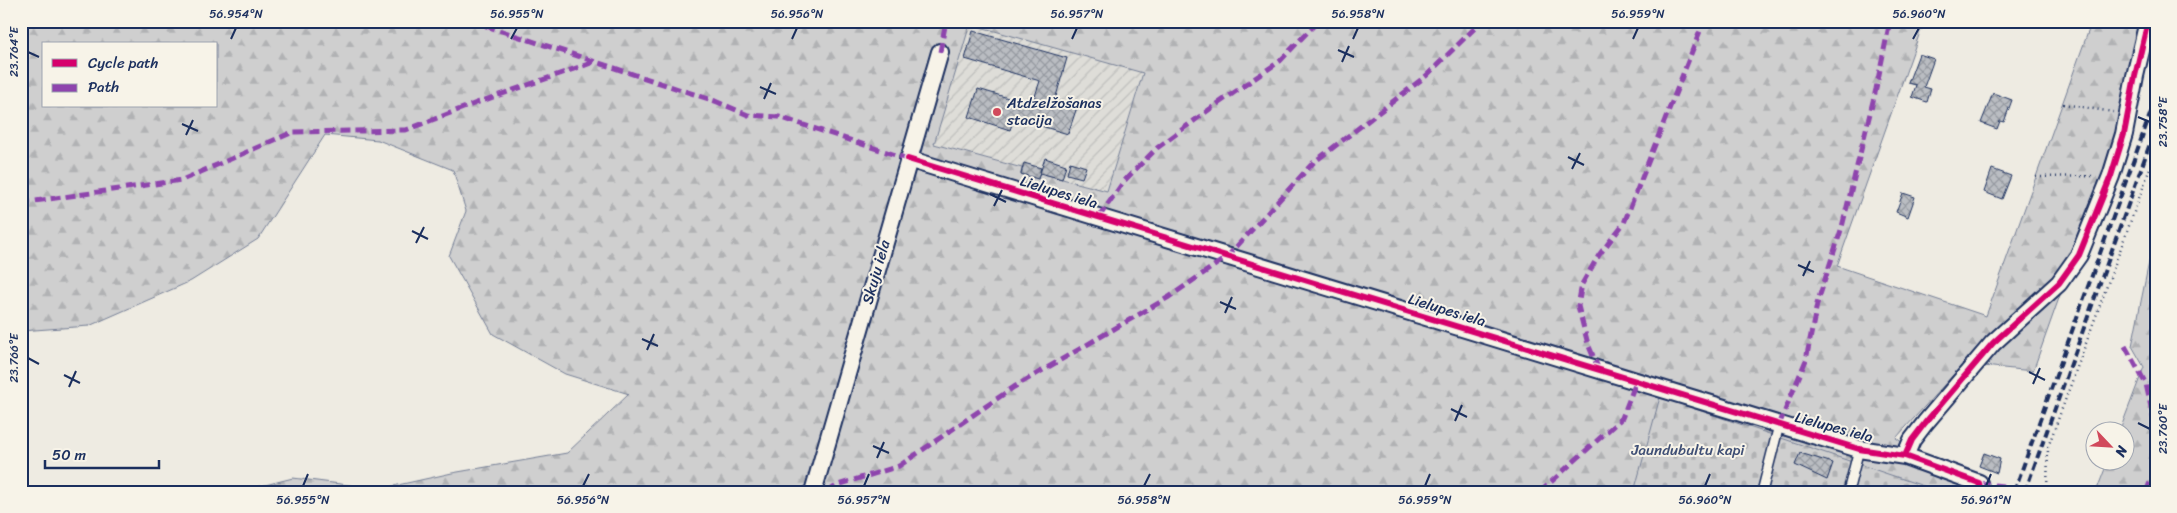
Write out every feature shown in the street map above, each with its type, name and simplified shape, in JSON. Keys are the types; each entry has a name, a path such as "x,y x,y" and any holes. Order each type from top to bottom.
{"street":[{"path":"1904,456 1912,440 1925,422 1993,343 2060,283 2078,255 2111,176 2129,115 2135,76 2148,21"},
{"name":"Skuju iela","path":"813,492 940,52"},
{"name":"Lielupes iela","path":"908,159 1859,449 1904,456 1980,487"}],"lane":[{"path":"1762,492 1779,425"},
{"path":"1848,492 1859,449"}],"path":[{"path":"2063,104 2129,115"},
{"path":"2047,492 2048,447 2156,152"},
{"path":"2036,177 2111,176"},
{"path":"2004,486 2022,492"}],"shaded area":[{"path":"969,23 1143,72 1107,191 1040,173 1038,179 1021,174 1022,168 934,144"}],"green space":[{"path":"21,21 1924,21 1837,266 1986,316 2092,21 2156,21 2156,26 2033,371 1963,364 1896,438 1974,492 237,492 293,478 380,489 452,473 567,453 629,394 565,374 493,334 449,256 466,211 453,170 378,140 325,135 258,239 191,281 89,326 21,331","holes":["970,24 1143,73 1107,191 1040,173 1038,179 1021,174 1022,168 934,144"]},
{"path":"2156,242 2156,492 2096,492 2105,470 2134,470 2134,420 2124,420 2144,367 2132,346 2149,262"},
{"name":"Jaundubultu kapi","path":"1660,397 1941,492 1634,492"}],"building":[{"path":"973,31 1067,58 1055,100 1077,107 1068,134 1014,118 1010,130 969,117 978,89 1032,105 1040,81 965,59"},
{"path":"1919,54 1934,59 1924,87 1931,89 1927,102 1912,97 1916,85 1908,83"},
{"path":"1993,93 2012,100 2004,122 2000,121 1997,129 1981,123"},
{"path":"1045,158 1066,165 1062,179 1040,173"},
{"path":"1070,162 1086,167 1082,178 1067,174"},
{"path":"1024,163 1041,168 1038,179 1021,174"},
{"path":"1992,169 2011,176 2002,199 1984,192"},
{"path":"1903,193 1915,197 1908,217 1896,212"},
{"path":"1800,453 1833,463 1827,480 1795,465"},
{"path":"1984,453 2000,459 1997,473 1979,466"}],"railway":[{"path":"2014,492 2156,98"},
{"path":"2025,492 2156,127"}],"marked path":[{"path":"471,21 715,101 748,115 779,117 908,159"},
{"path":"940,52 946,21"},
{"path":"1099,217 1124,181 1157,148 1280,61 1318,21"},
{"path":"827,492 838,485 899,466 1014,387 1169,297 1227,257 1313,163 1426,76 1482,21"},
{"path":"1599,370 1588,344 1578,306 1582,284 1599,255 1624,223 1704,21"},
{"path":"1779,425 1806,360 1817,304 1842,227 1876,89 1890,21"},
{"path":"21,203 182,180 293,132 406,130 479,102 594,62"},
{"path":"2125,346 2146,384 2154,421"},
{"path":"1540,492 1622,418 1636,382"},
{"path":"2156,417 2156,432"},
{"path":"2146,492 2156,468"},
{"path":"1979,483 2003,486"}],"cycle path":[{"path":"1905,456 1912,440 1925,423 1993,343 2059,283 2079,255 2111,176 2124,134 2148,21"},
{"path":"908,159 1859,449 1905,456 1979,483 1981,492"}],"place":[{"name":"Atdzelžošanas stacija","path":"997,112"}]}
